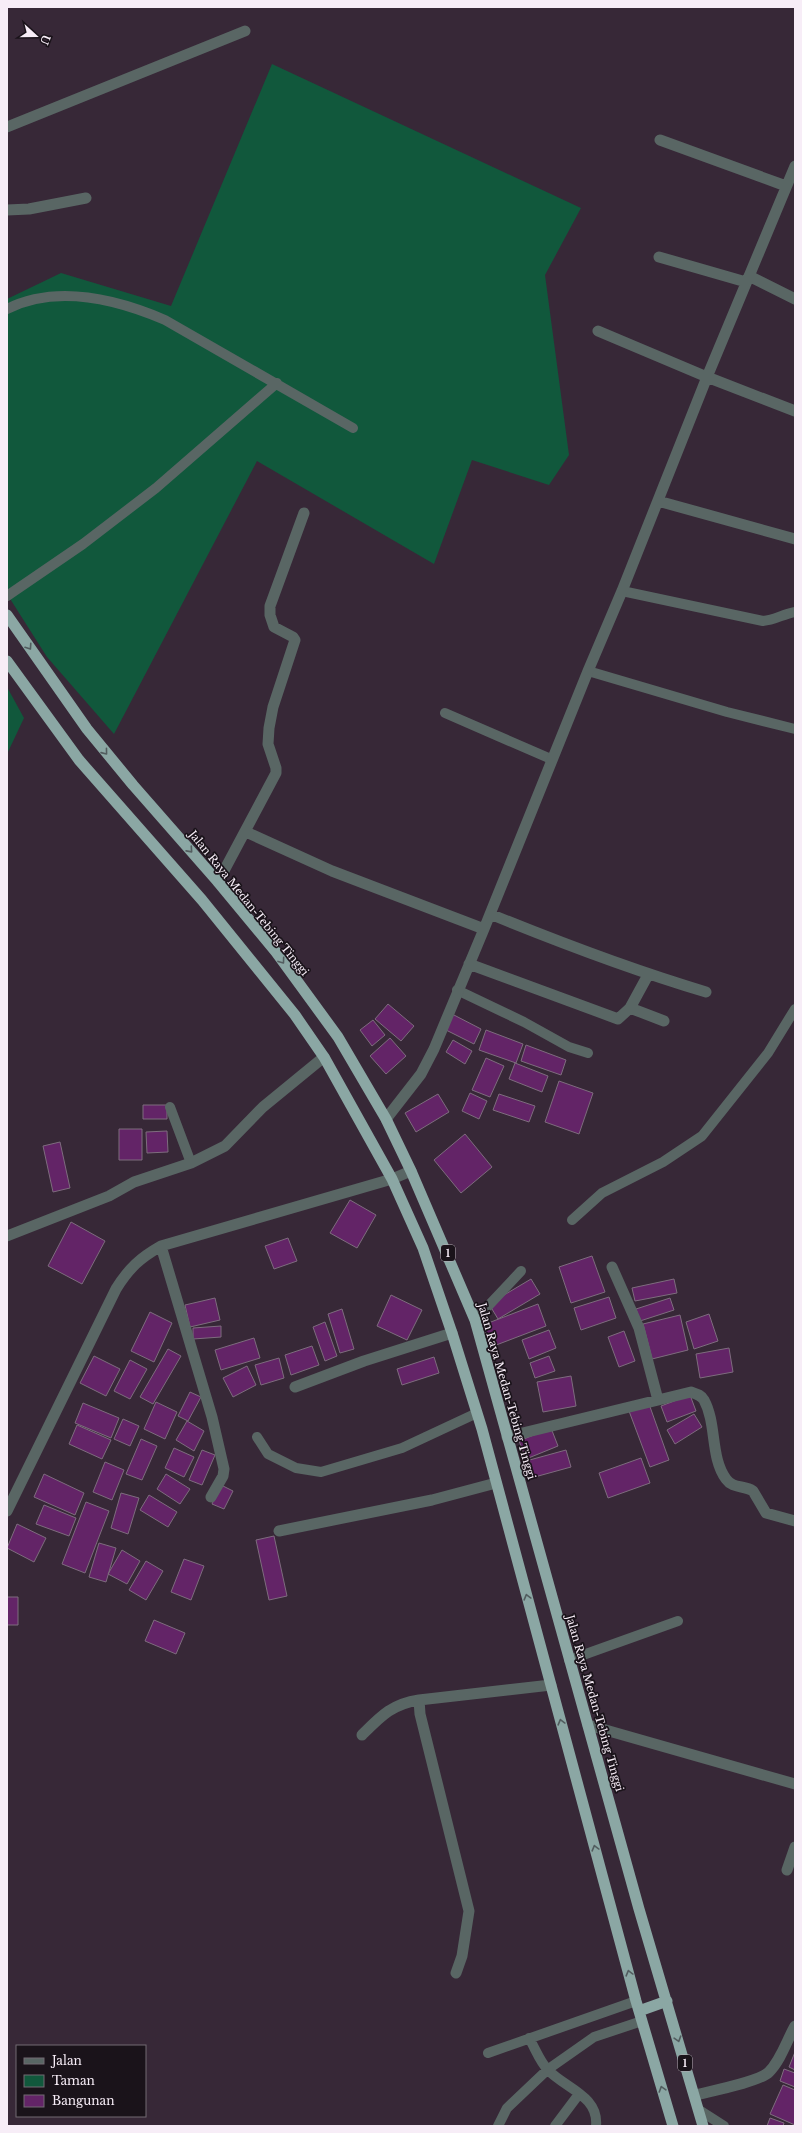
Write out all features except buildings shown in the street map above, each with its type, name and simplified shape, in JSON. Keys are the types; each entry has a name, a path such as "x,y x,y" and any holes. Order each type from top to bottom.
{"highway":[{"name":"Jalan Raya Medan-Tebing Tinggi","path":"7,615 87,729 276,952 338,1037 386,1119 411,1171 475,1320 569,1660 703,2126"},
{"name":"1","path":"7,661 78,760 242,947 296,1015 324,1057 392,1179 423,1248 452,1332 477,1413 639,2011 673,2126"},
{"path":"639,2011 666,2001"}],"street":[{"path":"7,127 246,31"},
{"path":"660,140 786,186"},
{"path":"386,1119 421,1074 434,1049 457,990 484,929 551,759 622,591 747,279 795,166"},
{"path":"7,210 29,209 86,198"},
{"path":"658,257 747,279 795,299"},
{"path":"598,331 707,377 795,411"},
{"path":"658,500 795,539"},
{"path":"218,882 276,774 276,768 268,744 269,728 273,707 295,640 294,637 274,627 270,615 270,606 304,513"},
{"path":"246,832 332,871 484,929"},
{"path":"490,914 561,943 648,975 706,992"},
{"path":"469,964 618,1019 630,1008 648,975"},
{"path":"630,1008 664,1021"},
{"path":"7,1236 109,1196 134,1182 191,1163 225,1146 263,1107 324,1057"},
{"path":"7,1511 116,1289 126,1274 141,1258 161,1246 392,1179 411,1171"},
{"path":"161,1246 212,1416 224,1469 223,1476 210,1497"},
{"path":"612,1267 638,1328 658,1400"},
{"path":"295,1387 364,1361 452,1332"},
{"path":"507,1437 691,1392 699,1394 704,1399 721,1472 732,1485 753,1491 766,1513 795,1521"},
{"path":"279,1531 432,1500 496,1483"},
{"path":"362,1735 392,1708 403,1702 551,1685"},
{"path":"419,1700 420,1714 469,1911 462,1956 456,1973"},
{"path":"588,1725 795,1784"},
{"path":"787,1870 795,1847"},
{"path":"695,2095 759,2078 769,2072 779,2058 795,2026"}],"lane":[{"path":"7,309 21,302 47,296 73,295 128,306 165,320 353,428"},
{"path":"7,596 84,544 156,488 277,383"},
{"path":"622,591 763,621 775,620 788,613 795,612"},
{"path":"588,671 727,712 795,729"},
{"path":"445,713 551,759"},
{"path":"457,990 569,1047 588,1053"},
{"path":"572,1220 602,1193 663,1162 702,1136 768,1054 795,1010"},
{"path":"170,1107 191,1163"},
{"path":"475,1320 521,1271"},
{"path":"257,1437 268,1454 296,1468 321,1472 402,1448 477,1413"},
{"path":"569,1660 678,1621"},
{"path":"488,2053 529,2038 639,2011"},
{"path":"498,2126 507,2108 547,2070 594,2037 639,2011"},
{"path":"529,2038 547,2070 579,2094 594,2108 596,2126"},
{"path":"555,2126 579,2094"},
{"path":"699,2110 724,2126"}],"green space":[{"path":"272,64 581,208 545,275 569,455 549,485 472,460 434,564 257,461 114,734 47,657 7,594 7,299 61,273 171,306"},
{"path":"7,687 24,718 7,754"}]}
